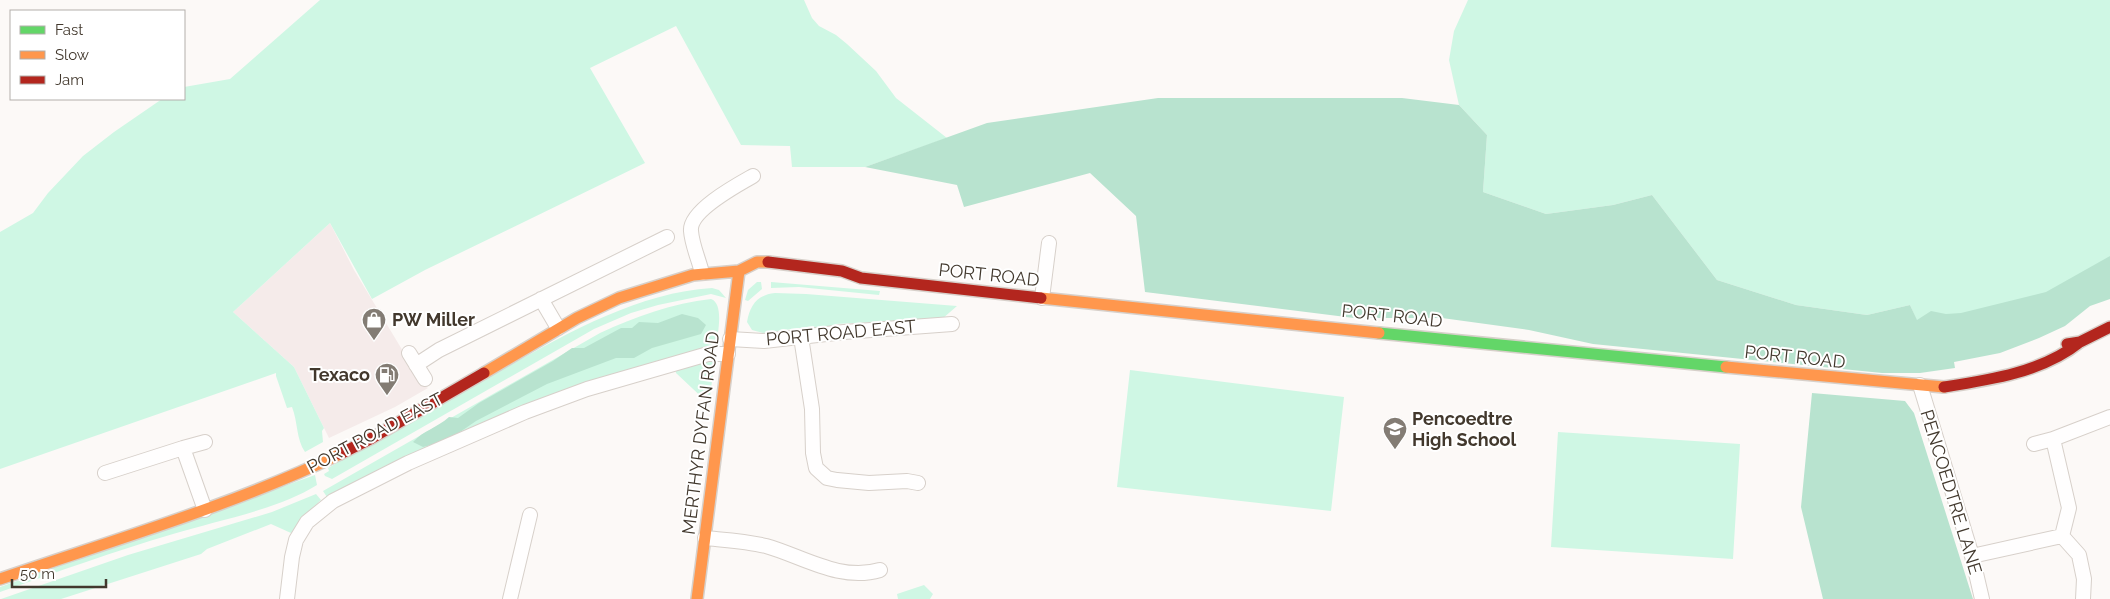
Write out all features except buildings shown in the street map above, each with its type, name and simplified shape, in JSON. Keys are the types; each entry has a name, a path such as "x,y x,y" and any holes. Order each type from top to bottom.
{"main road":[{"name":"PORT ROAD","path":"738,271 757,262 784,263 842,271 861,278 1042,298 1939,388 2001,377 2060,356 2073,350 2080,342"},
{"name":"PORT ROAD EAST","path":"0,579 205,510 296,475 357,446 558,328 620,298 656,284 702,273 738,271"},
{"path":"738,271 757,277"},
{"name":"MERTHYR DYFAN ROAD","path":"697,599 738,271"},
{"name":"PORT ROAD","path":"812,279 840,281 861,278"},
{"name":"PORT ROAD","path":"2018,360 2068,343 2080,342 2110,327"},
{"path":"1920,385 1938,376"}],"street":[{"path":"702,273 691,231 693,220 714,201 753,176"},
{"path":"424,379 412,359 438,350 666,237"},
{"path":"1042,298 1049,243"},
{"path":"541,299 558,328"},
{"name":"PORT ROAD EAST","path":"730,339 764,341 952,324"},
{"path":"801,337 812,409 813,453 816,468 827,478 837,480 869,483 907,481 918,483"},
{"path":"287,599 296,540 307,522 332,501 441,448 588,389 708,354 728,354"},
{"name":"PENCOEDTRE LANE","path":"1920,385 1972,556 1982,599"},
{"path":"2034,444 2053,439 2110,417"},
{"path":"2053,439 2069,508 2062,536"},
{"path":"113,474 183,448 205,442"},
{"path":"183,448 205,510"},
{"path":"510,599 530,515"},
{"path":"1972,556 2062,536"},
{"path":"2062,536 2080,555 2084,579 2083,599"},
{"path":"705,538 765,546 837,571 871,573 880,570"}],"shaded area":[{"path":"330,223 354,270 424,386 428,388 395,407 329,438 294,367 233,312"}],"green space":[{"path":"320,0 804,0 812,18 819,26 836,35 847,44 876,71 896,98 947,138 865,167 792,167 790,146 741,145 676,26 590,68 645,163 425,270 372,299 330,223 233,312 294,367 324,428 322,431 323,442 305,452 300,442 292,407 287,408 276,373 0,469 0,232 33,213 48,193 83,156 161,100 185,100 185,87 230,79"},
{"path":"1468,0 2110,0 2110,283 2058,317 1917,321 1910,305 1867,315 1796,305 1717,280 1652,195 1613,205 1546,214 1483,192 1487,135 1459,105 1449,60 1454,31"},
{"path":"1158,98 1402,98 1459,105 1487,135 1483,192 1546,214 1613,205 1652,195 1717,280 1796,305 1867,315 1910,305 1917,320 1931,311 1946,314 1961,313 2046,292 2110,256 2110,299 2090,306 2065,326 2039,338 2000,353 1954,362 1955,368 1920,373 1882,373 1593,344 1529,330 1442,318 1354,318 1145,292 1136,216 1090,173 964,207 957,185 865,167 987,123"},
{"path":"757,282 761,282 762,289 748,301 745,300 748,290"},
{"path":"771,282 880,291 879,295 799,287 771,288"},
{"path":"712,288 719,290 726,298 711,294 658,305 631,313 594,329 332,479 324,474 329,471 328,468 537,350 593,322 622,309 652,299"},
{"path":"775,293 957,306 942,319 835,324 833,327 815,329 814,326 763,333 752,330 747,322 752,306 763,296"},
{"path":"711,299 718,307 719,314 716,348 392,465 327,497 323,491 600,333 654,312"},
{"path":"682,314 698,318 706,325 701,334 652,348 634,358 616,358 547,384 476,421 447,441 423,447 413,442 449,417 458,418 479,403 553,361 572,348 584,348 621,328 632,328 639,322 658,323"},
{"path":"715,358 709,404 676,373 675,368"},
{"path":"1130,370 1344,397 1331,511 1117,487"},
{"path":"1812,393 1905,401 1914,413 1973,599 1823,599 1801,507"},
{"path":"1558,432 1740,444 1733,559 1551,547"},
{"path":"315,475 317,485 301,494 266,508 130,547 0,592 0,587"},
{"path":"316,494 321,500 307,513 291,533 271,524 207,549 201,554 61,599 1,599 128,555 272,512"},
{"path":"924,585 933,594 930,599 898,599 897,594"}],"traffic: fast":[{"path":"1379,333 1726,367"}],"traffic: slow":[{"path":"484,373 577,318 619,298 693,275 739,271 757,262 768,262"},
{"path":"697,599 739,271"},
{"path":"1041,298 1379,333"},
{"path":"1726,367 1944,387"},
{"path":"0,579 215,506 299,473 340,454"}],"traffic: jam":[{"path":"768,262 842,271 861,278 1041,298"},
{"path":"2067,344 2080,342 2110,327"},
{"path":"1944,387 1997,378 2033,368 2050,361 2080,342"},
{"path":"340,454 372,438 484,373"}],"place":[{"name":"PW Miller","path":"374,341"},
{"name":"Texaco","path":"387,396"},
{"name":"Pencoedtre High School","path":"1395,450"}]}
